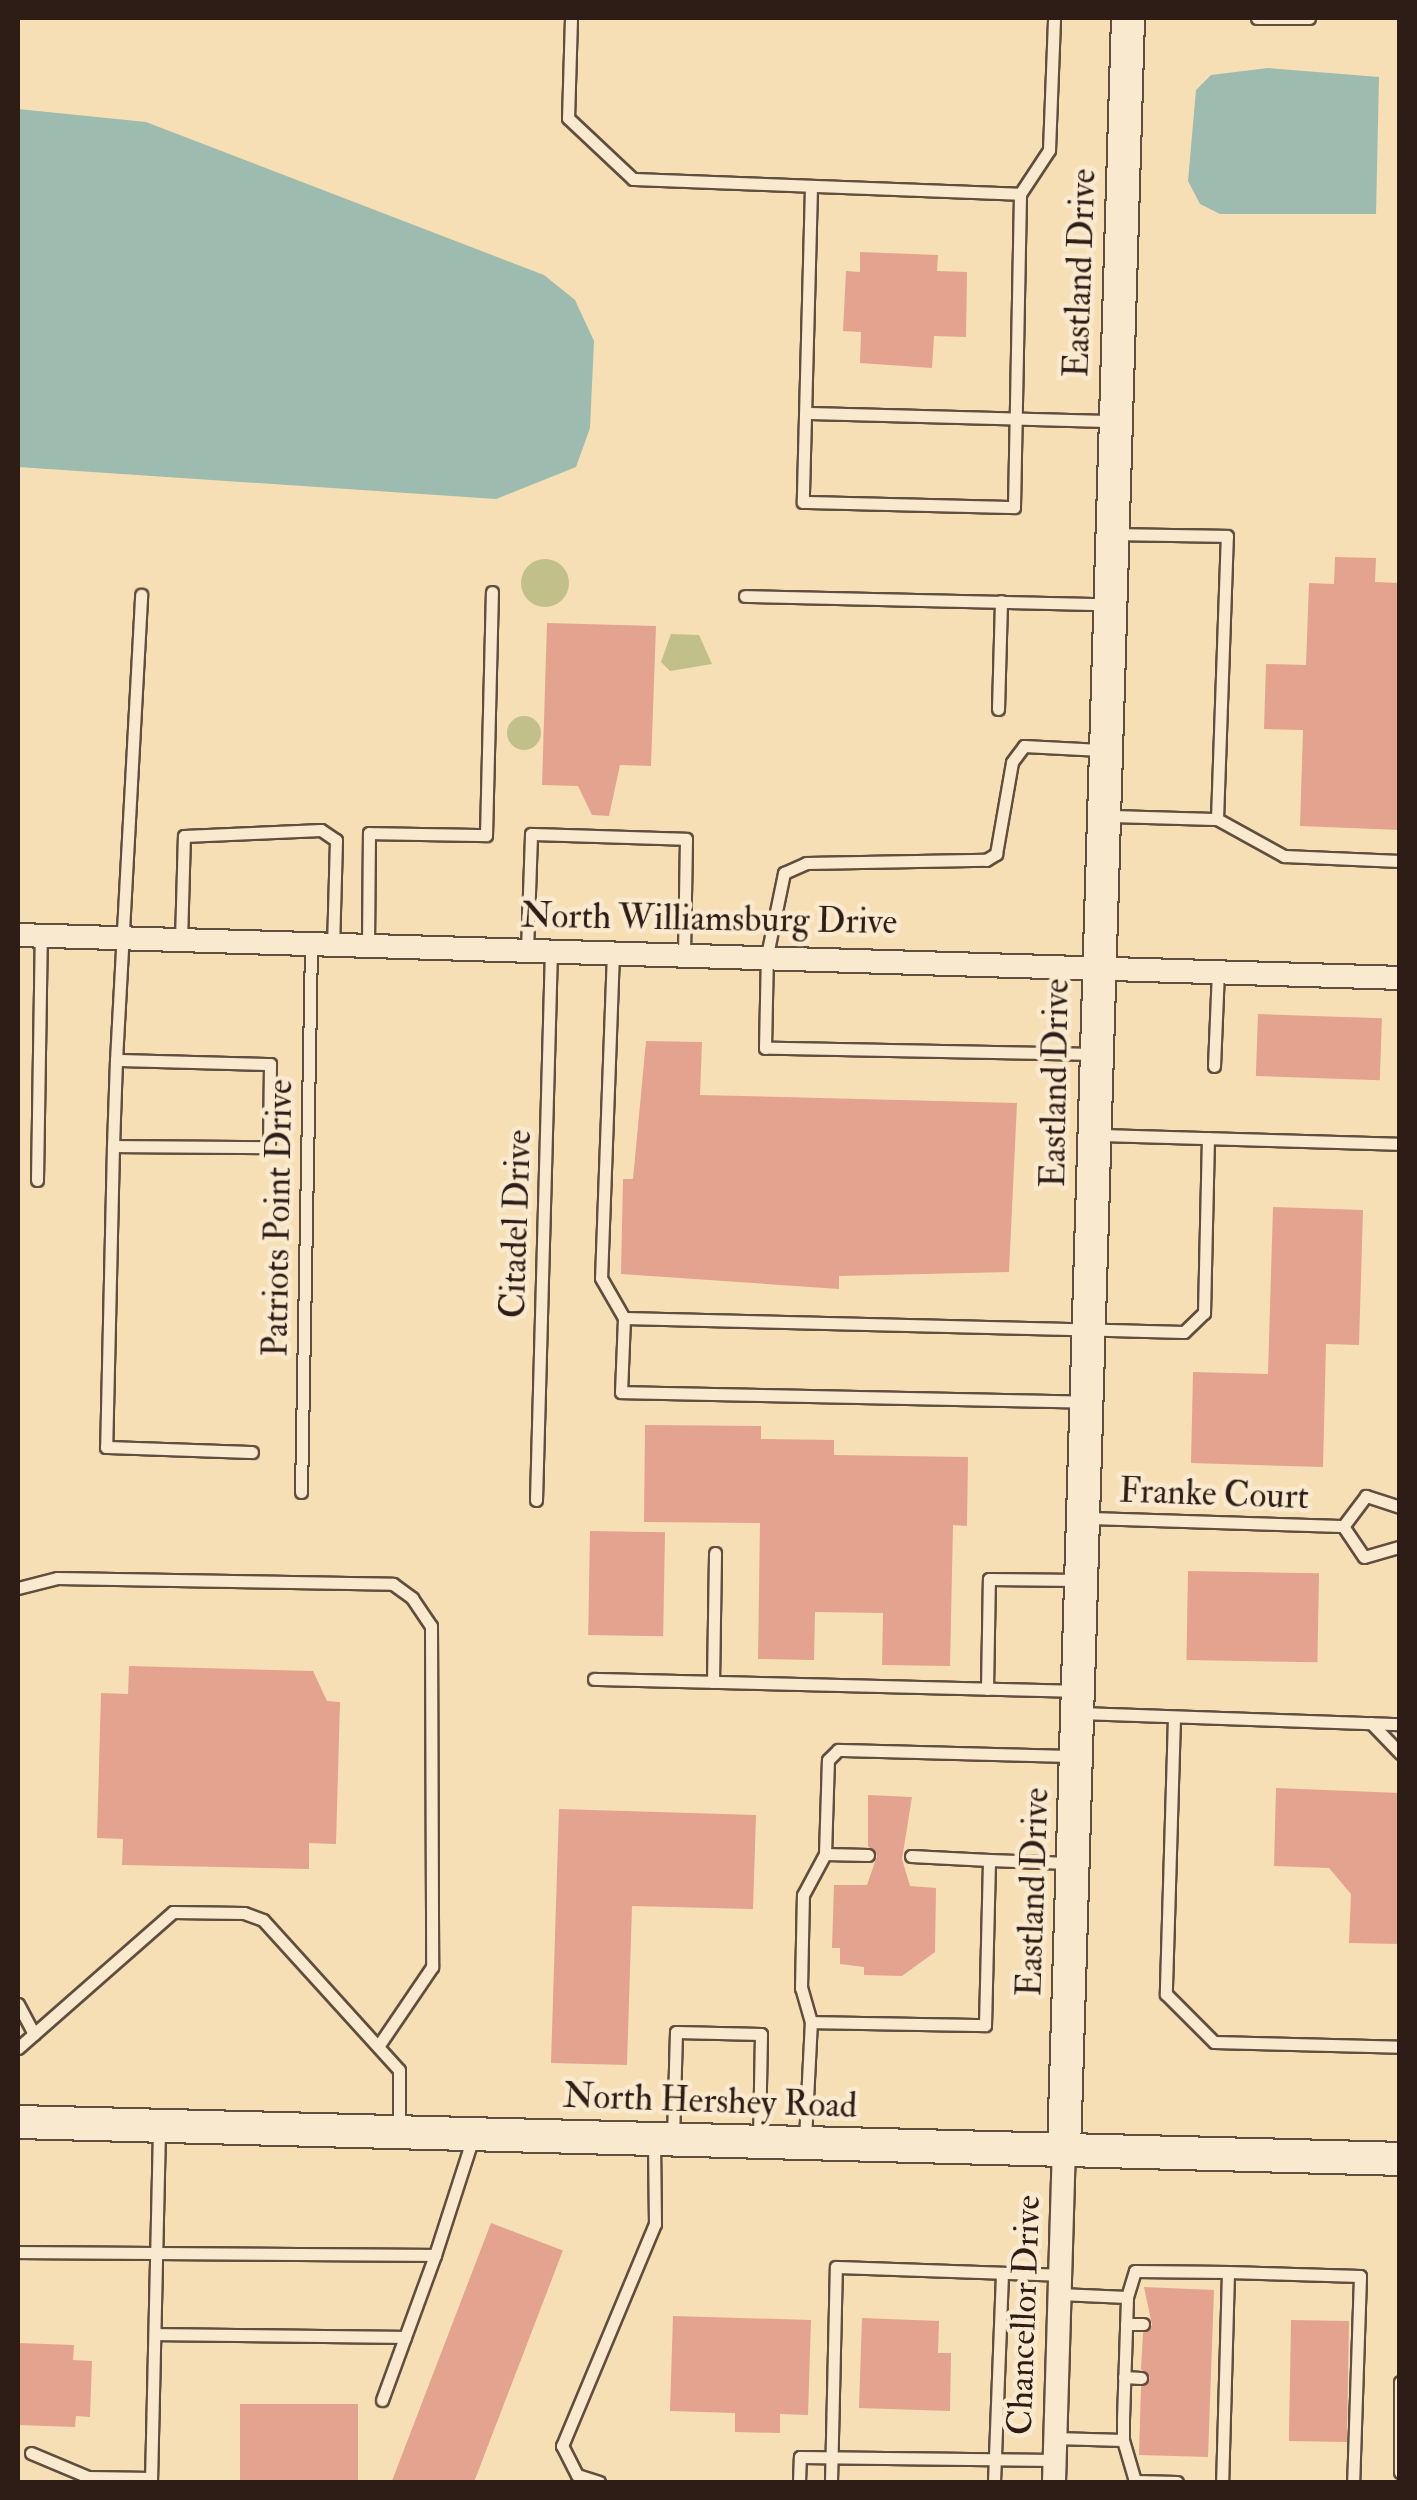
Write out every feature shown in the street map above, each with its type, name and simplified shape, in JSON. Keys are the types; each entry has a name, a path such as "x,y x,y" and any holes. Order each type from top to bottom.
{"main road":[{"name":"Eastland Drive","path":"1064,2150 1128,18"},
{"name":"North Hershey Road","path":"18,2122 1400,2159"}],"street":[{"name":"North Williamsburg Drive","path":"29,935 1098,963 1400,978"},
{"name":"Chancellor Drive","path":"1055,2460 1064,2150"}],"lane":[{"path":"571,18 568,118 633,179 1020,194"},
{"path":"812,187 804,502 1014,507 1020,194 1049,150 1054,18"},
{"path":"1258,18 1309,18"},
{"path":"806,413 1115,421"},
{"path":"1112,534 1226,536 1217,819"},
{"path":"368,946 370,833 486,835 492,592"},
{"path":"141,595 126,939 116,1060 106,1447 252,1452"},
{"path":"745,596 1109,604"},
{"path":"998,709 1001,602"},
{"path":"1096,1054 764,1048 767,956 784,873 806,863 986,860 996,854 1012,762 1024,746 1104,750"},
{"path":"1103,816 1217,819 1284,856 1400,861"},
{"name":"Patriots Point Drive","path":"181,940 184,836 321,830 336,840 322,945 301,1492"},
{"name":"Citadel Drive","path":"536,1500 539,950 532,834 686,840 684,953"},
{"path":"29,935 37,1180"},
{"path":"613,952 602,1278 624,1318 621,1392 1088,1402"},
{"path":"1214,1066 1218,969"},
{"path":"114,1146 269,1147 270,1064 116,1060"},
{"path":"1094,1135 1400,1144"},
{"path":"624,1318 1184,1332 1204,1313 1208,1138"},
{"name":"Franke Court","path":"1343,1526 1366,1496 1400,1507"},
{"name":"Franke Court","path":"1084,1518 1343,1526"},
{"name":"Franke Court","path":"1343,1526 1364,1557 1400,1547"},
{"path":"713,1682 715,1554"},
{"path":"18,1588 57,1578 373,1583 412,1598 431,1626 432,1967 380,2045"},
{"path":"987,1688 989,1579 1083,1580"},
{"path":"594,1678 987,1688 1174,1716 1400,1724"},
{"path":"1174,1716 1166,1994 1214,2042 1400,2046"},
{"path":"1372,1723 1400,1752"},
{"path":"805,2143 811,2022 801,1988 803,1895 825,1854 828,1760 838,1750 1078,1756"},
{"path":"825,1854 868,1855"},
{"path":"911,1856 1074,1863"},
{"path":"811,2022 986,2024 989,1860"},
{"path":"18,2048 173,1912 244,1913 263,1920 399,2070 399,2132"},
{"path":"18,2004 34,2034"},
{"path":"599,2482 577,2475 562,2446 655,2224 676,2032 761,2034 758,2142"},
{"path":"31,2454 87,2480 151,2480 159,2126"},
{"path":"382,2400 474,2134"},
{"path":"18,2252 435,2255"},
{"path":"832,2482 836,2267 1002,2273 1126,2297"},
{"path":"1177,2482 1136,2481 1122,2440 1126,2297 1135,2270 1360,2276 1353,2482"},
{"path":"1222,2482 1225,2379 1219,2327 1228,2272"},
{"path":"994,2482 1002,2273"},
{"path":"1126,2324 1143,2324"},
{"path":"155,2334 405,2337"},
{"path":"1124,2377 1141,2378"},
{"path":"1211,2379 1225,2379"},
{"path":"1400,2382 1400,2472"},
{"path":"1123,2419 1140,2419"},
{"path":"1210,2422 1224,2422"},
{"path":"799,2482 800,2456 1055,2460 1122,2440"}],"shaded area":[{"path":"1268,68 1379,77 1376,214 1220,214 1200,204 1188,181 1196,90 1211,75"},
{"path":"18,109 146,122 544,275 575,300 594,341 590,428 576,467 496,499 18,467"},
{"path":"545,559 562,566 569,583 562,600 545,607 528,600 521,583 528,566"},
{"path":"671,634 699,635 712,664 670,671 661,662"},
{"path":"524,716 536,721 541,733 536,745 524,750 512,745 507,733 512,721"}],"building":[{"path":"860,252 938,255 937,271 967,272 966,337 934,336 932,368 860,363 861,332 843,331 846,271 860,272"},
{"path":"1335,557 1376,558 1375,582 1400,583 1400,830 1300,826 1303,730 1264,729 1266,664 1306,665 1309,583 1334,584"},
{"path":"547,623 656,626 651,766 620,765 609,816 592,815 578,786 542,785"},
{"path":"1258,1014 1382,1018 1380,1080 1256,1076"},
{"path":"646,1041 702,1042 700,1095 1017,1103 1009,1272 839,1276 839,1289 621,1274 623,1179 633,1179"},
{"path":"1273,1207 1363,1210 1359,1345 1326,1344 1323,1467 1191,1463 1193,1372 1268,1374"},
{"path":"645,1425 761,1426 761,1439 834,1440 834,1455 968,1457 967,1526 953,1525 950,1666 882,1665 883,1613 815,1612 814,1660 758,1659 760,1523 644,1522"},
{"path":"590,1531 665,1532 663,1636 588,1635"},
{"path":"1188,1571 1319,1573 1317,1662 1186,1660"},
{"path":"129,1666 313,1671 327,1701 340,1702 336,1844 309,1843 309,1869 122,1865 123,1839 97,1838 101,1693 128,1694"},
{"path":"1276,1788 1400,1793 1400,1944 1349,1943 1351,1894 1329,1868 1274,1866"},
{"path":"868,1795 912,1797 902,1859 910,1886 936,1888 935,1952 902,1976 864,1975 864,1967 840,1964 840,1948 832,1948 834,1885 867,1885 877,1856 868,1846"},
{"path":"559,1809 756,1815 753,1909 632,1906 627,2065 551,2063"},
{"path":"491,2223 563,2251 474,2482 392,2482"},
{"path":"1144,2287 1214,2290 1208,2457 1139,2455 1141,2387 1150,2378 1141,2369 1143,2333 1152,2325"},
{"path":"673,2316 811,2320 808,2415 780,2414 780,2433 735,2432 735,2413 670,2411"},
{"path":"862,2318 939,2321 938,2353 951,2353 950,2411 859,2408"},
{"path":"1291,2320 1349,2321 1347,2442 1289,2441"},
{"path":"18,2343 74,2345 73,2360 92,2361 90,2417 76,2416 75,2427 18,2425"},
{"path":"240,2404 358,2404 358,2482 240,2482"}]}
